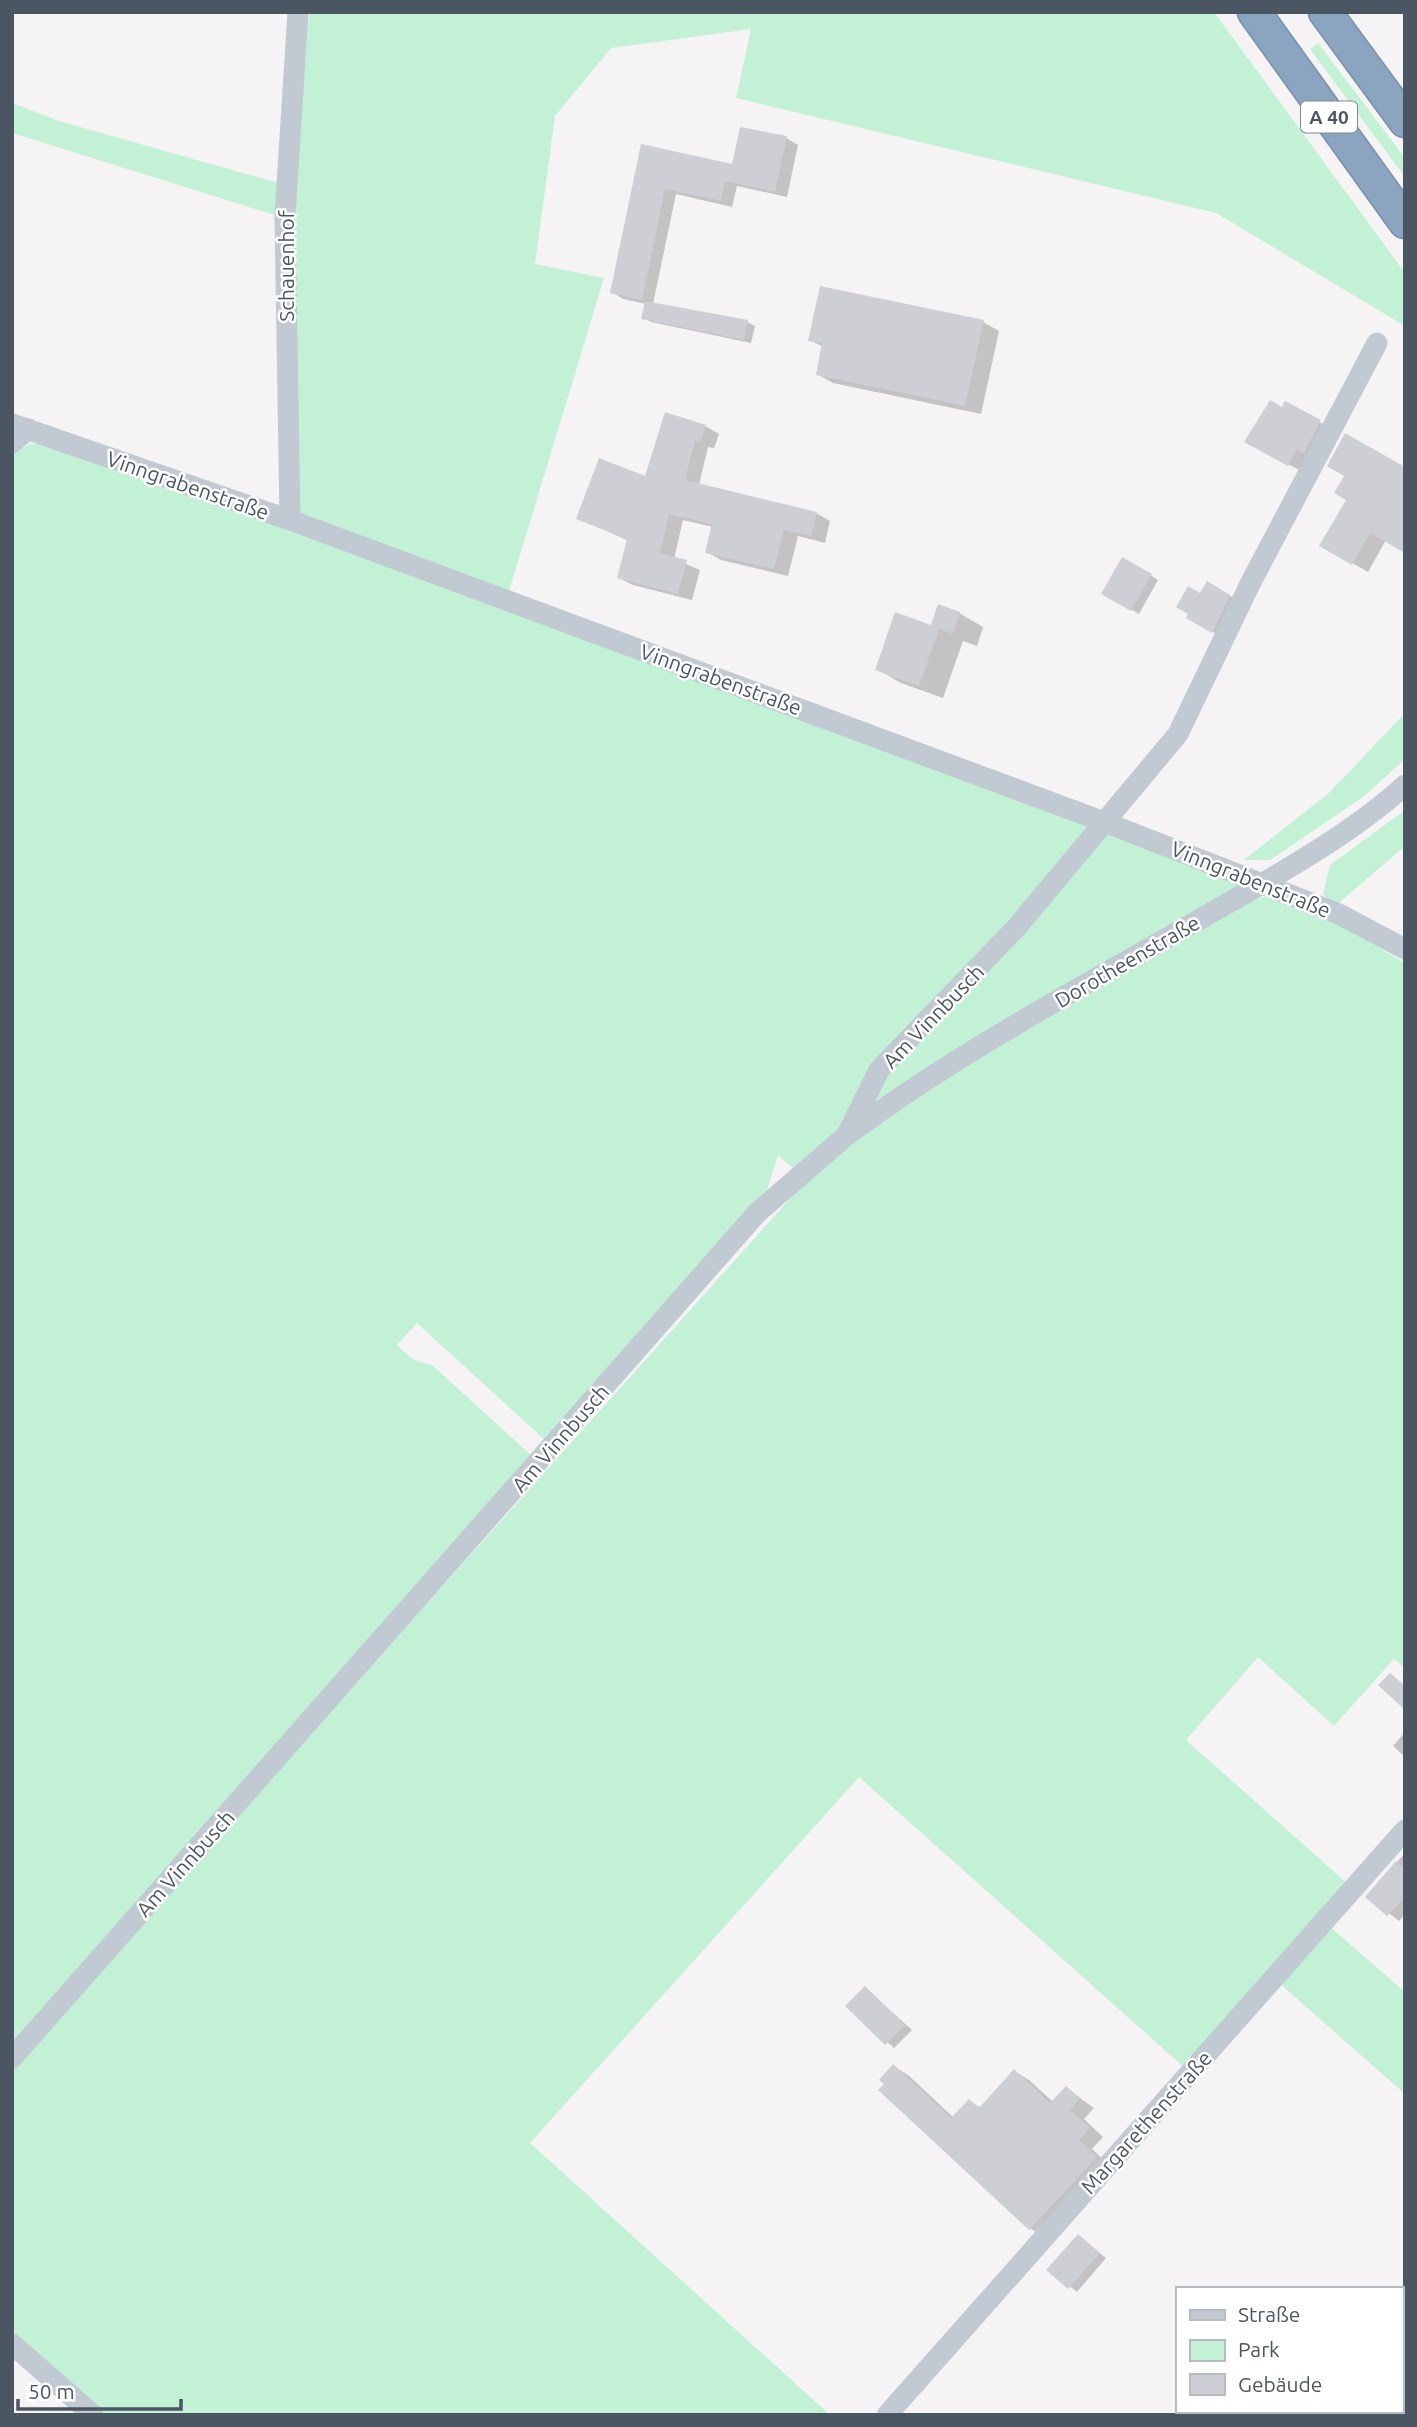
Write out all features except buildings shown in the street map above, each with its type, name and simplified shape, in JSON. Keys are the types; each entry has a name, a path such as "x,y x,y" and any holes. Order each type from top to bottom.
{"highway":[{"name":"A 40","path":"1254,12 1405,222"},
{"name":"A 40","path":"1325,12 1405,121"}],"street":[{"name":"Schauenhof","path":"290,520 285,216 298,12"},
{"path":"1107,823 1178,734 1251,582 1377,342"},
{"name":"Vinngrabenstraße","path":"12,443 20,426 290,520 1263,883 1339,914 1405,949"},
{"name":"Dorotheenstraße","path":"847,1135 921,1080 1263,883 1329,841 1405,785"},
{"name":"Am Vinnbusch","path":"12,2058 758,1212 778,1198 847,1135 879,1070 1016,928 1107,823"},
{"name":"Margarethenstraße","path":"887,2415 1405,1829"},
{"path":"12,2344 93,2415"}],"green space":[{"path":"309,12 1214,12 1405,273 1405,326 1216,213 736,98 751,29 611,48 555,116 535,264 604,278 509,591 313,522 300,512 293,218"},
{"path":"1318,43 1405,158 1405,177 1310,49"},
{"path":"12,103 59,121 282,184 278,216 12,133"},
{"path":"31,444 45,444 73,453 892,748 1227,877 1240,886 1234,892 969,1042 870,1109 795,1170 778,1155 765,1197 546,1441 417,1323 397,1345 412,1359 433,1366 532,1456 331,1687 343,1697 806,1181 925,1085 1249,899 1266,897 1307,908 1405,963 1405,1668 1394,1659 1334,1726 1258,1657 1186,1740 1349,1885 1187,2070 859,1777 530,2143 830,2415 105,2415 12,2333 12,453"},
{"path":"1405,713 1405,759 1363,797 1270,860 1244,860 1330,792"},
{"path":"1405,810 1405,846 1335,906 1323,895 1330,865"},
{"path":"1329,1926 1405,1992 1405,2094 1278,1982"}]}
